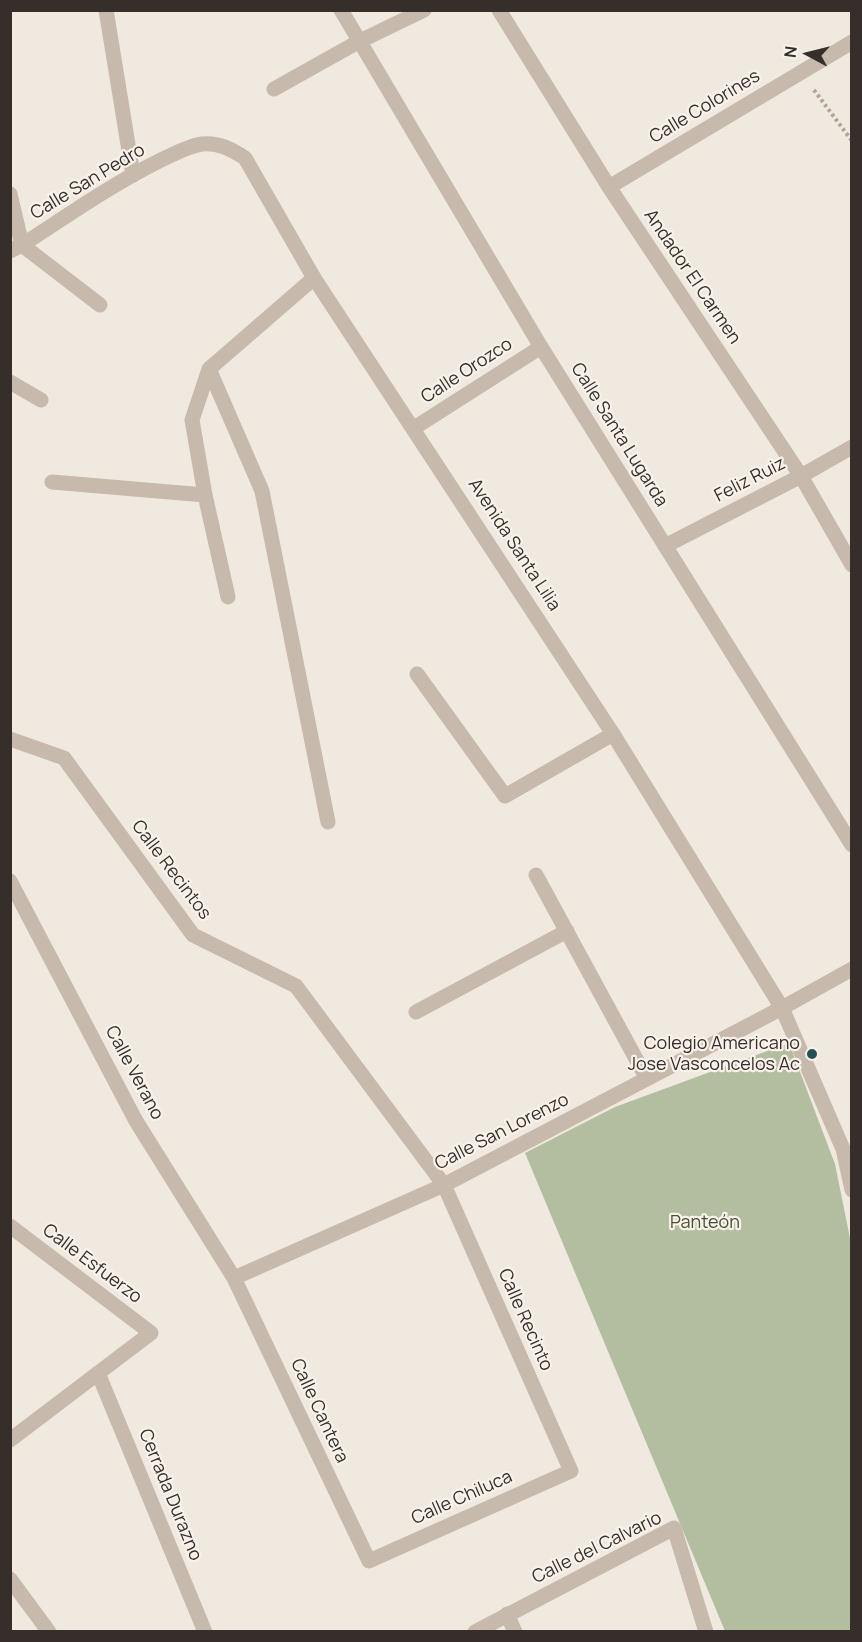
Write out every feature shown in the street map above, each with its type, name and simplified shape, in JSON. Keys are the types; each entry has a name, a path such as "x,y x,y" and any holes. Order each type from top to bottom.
{"street":[{"path":"106,10 133,174"},
{"name":"Calle Santa Lugarda","path":"341,10 541,347 852,845"},
{"path":"274,89 358,42 424,10"},
{"name":"Andador El Carmen","path":"499,10 609,187 801,476 852,565"},
{"name":"Calle Colorines","path":"609,187 852,42"},
{"name":"Avenida Santa Lilia","path":"186,148 200,144 214,144 231,149 245,158 314,279 613,734 782,1008 847,1148 852,1190"},
{"name":"Calle San Pedro","path":"16,248 133,174 186,148"},
{"path":"10,194 16,248 100,305"},
{"path":"228,597 205,495 192,420 209,369 314,279"},
{"name":"Calle Orozco","path":"414,428 541,347"},
{"path":"209,369 262,491 328,822"},
{"path":"10,382 41,399"},
{"name":"Feliz Ruiz","path":"665,546 852,447"},
{"path":"52,482 205,495"},
{"path":"417,674 505,796 613,734"},
{"name":"Calle Recintos","path":"10,739 64,758 193,935 296,986 444,1185"},
{"path":"536,875 647,1079"},
{"name":"Calle Verano","path":"10,881 136,1121 234,1278"},
{"path":"416,1012 567,932"},
{"name":"Calle San Lorenzo","path":"234,1278 444,1185 852,969"},
{"name":"Calle Recinto","path":"444,1185 571,1471"},
{"name":"Calle Esfuerzo","path":"10,1226 151,1333 98,1373"},
{"name":"Calle Cantera","path":"234,1278 369,1561"},
{"path":"12,1437 98,1373"},
{"name":"Cerrada Durazno","path":"98,1373 205,1632"},
{"name":"Calle Chiluca","path":"369,1561 571,1471"},
{"name":"Calle del Calvario","path":"475,1632 674,1528 706,1632"},
{"path":"10,1579 49,1632"},
{"path":"507,1614 515,1632"}],"path":[{"path":"802,72 852,141"}],"green space":[{"name":"Panteón","path":"789,1043 835,1164 851,1243 851,1631 725,1631 525,1153 615,1107"}],"place":[{"name":"Colegio Americano Jose Vasconcelos Ac","path":"812,1054"}]}
